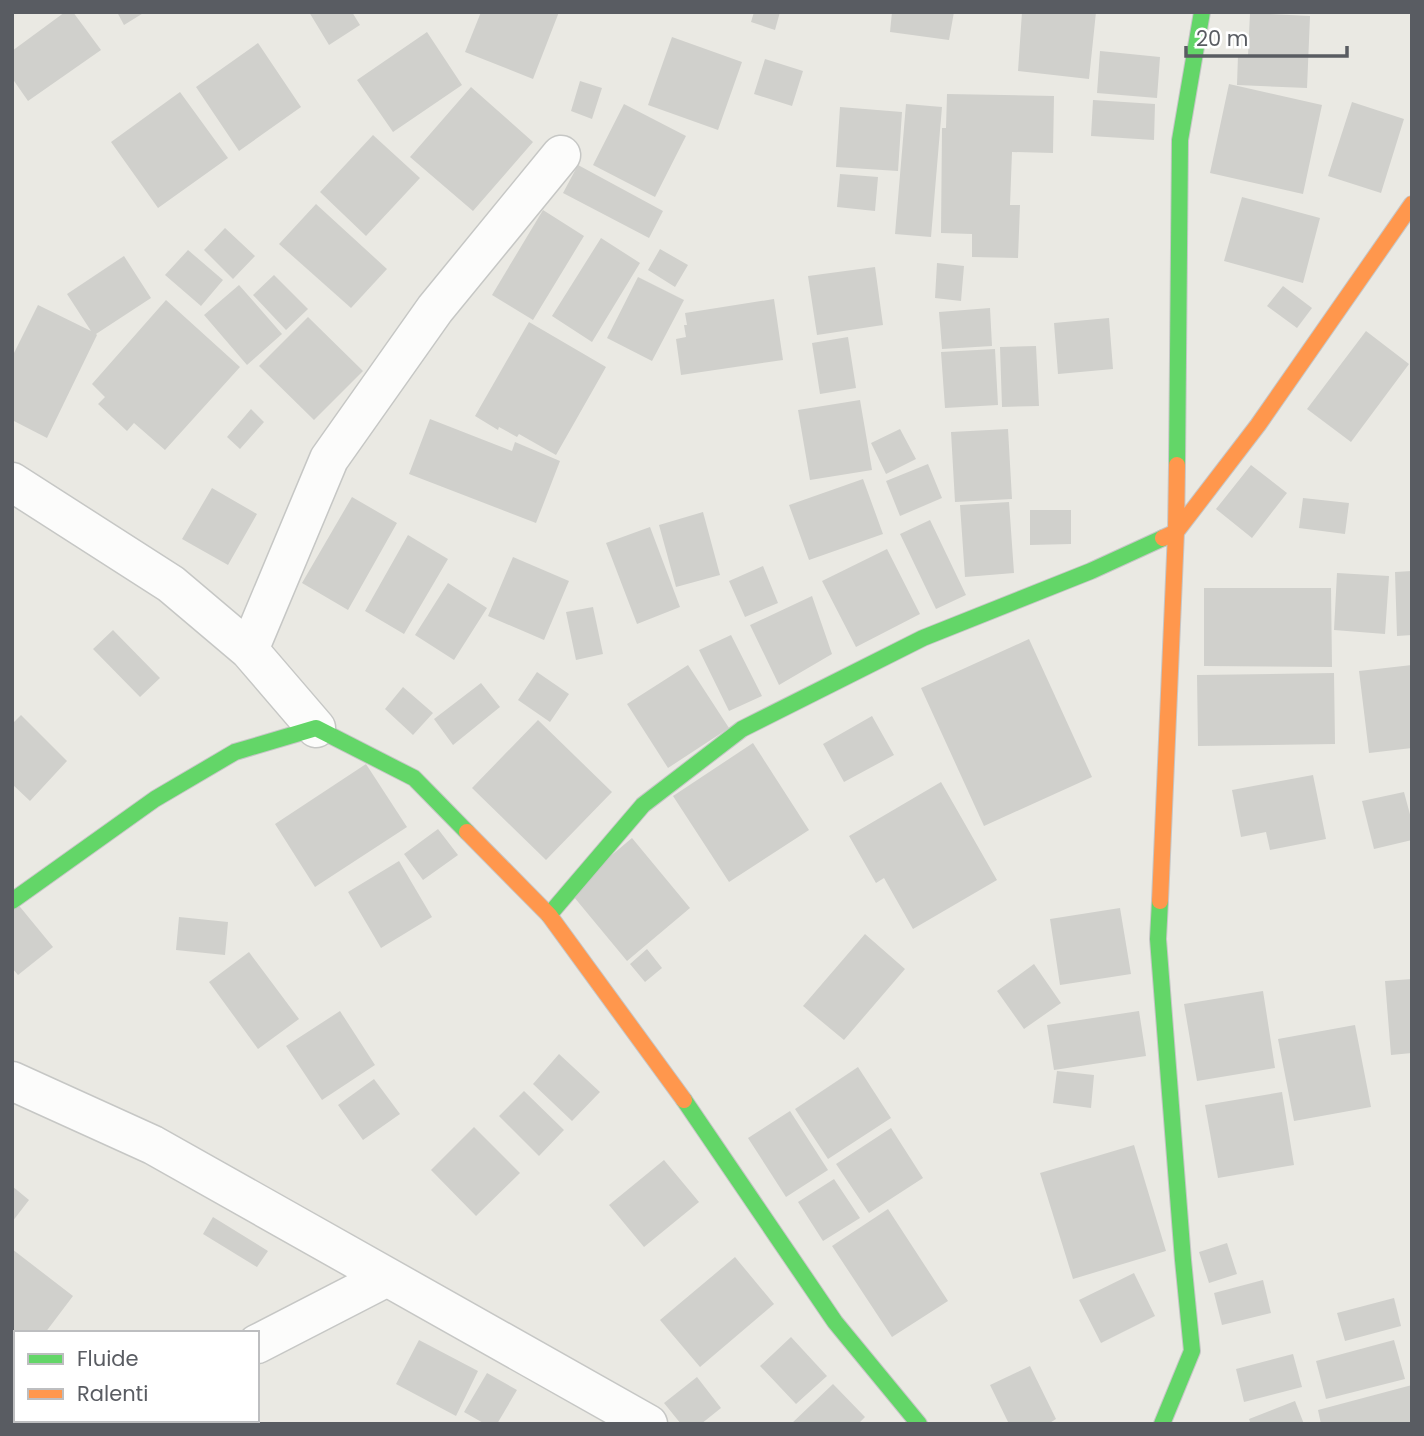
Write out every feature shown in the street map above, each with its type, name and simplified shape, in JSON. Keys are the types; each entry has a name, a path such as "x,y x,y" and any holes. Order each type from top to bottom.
{"street":[{"path":"1162,1424 1192,1351 1158,939 1176,531 1180,140 1202,12"},
{"path":"249,650 329,459 435,309 561,155"},
{"path":"549,915 643,805 742,729 923,638 1091,571 1176,531 1258,425 1412,204"},
{"path":"12,482 172,584 249,650 316,728 414,778 549,915 684,1100 835,1322 919,1424"},
{"path":"12,901 155,799 235,752 316,728"},
{"path":"12,1081 153,1145 649,1424"},
{"path":"259,1343 387,1277"}],"building":[{"path":"65,12 73,12 101,50 28,101 12,78 12,51"},
{"path":"117,12 145,12 124,25"},
{"path":"309,12 352,12 360,25 329,45"},
{"path":"481,12 559,12 533,79 465,52"},
{"path":"754,12 780,12 775,30 751,22"},
{"path":"892,12 954,12 949,40 890,32"},
{"path":"1022,12 1096,12 1089,79 1018,71"},
{"path":"1250,13 1310,16 1307,88 1237,85 1238,55 1248,56"},
{"path":"427,32 462,85 393,132 357,80"},
{"path":"672,37 742,62 718,130 648,105"},
{"path":"258,43 301,107 239,151 196,87"},
{"path":"1100,51 1160,57 1157,98 1097,93"},
{"path":"765,59 803,71 792,106 754,94"},
{"path":"580,81 602,88 592,119 571,111"},
{"path":"1229,84 1322,105 1303,194 1210,173"},
{"path":"471,87 533,142 473,211 410,157"},
{"path":"180,92 228,158 158,208 111,142"},
{"path":"947,94 1054,96 1053,153 1012,152 1010,205 1020,205 1018,258 972,257 972,234 941,233 942,128 946,128"},
{"path":"1093,100 1155,104 1154,140 1091,136"},
{"path":"1352,102 1404,119 1381,193 1328,176"},
{"path":"624,104 686,136 655,197 593,165"},
{"path":"906,104 942,107 931,237 895,234"},
{"path":"840,107 902,112 898,171 836,167"},
{"path":"373,135 420,178 366,236 320,192"},
{"path":"578,165 663,211 649,238 563,193"},
{"path":"840,174 878,177 875,211 837,207"},
{"path":"1242,197 1320,218 1303,283 1224,261"},
{"path":"316,204 387,269 351,308 279,244"},
{"path":"543,210 584,236 533,320 492,295"},
{"path":"225,228 255,256 233,279 204,250"},
{"path":"601,238 640,263 592,342 552,316"},
{"path":"660,249 688,265 675,287 648,270"},
{"path":"188,250 223,280 201,306 165,275"},
{"path":"124,256 151,298 96,334 47,438 12,420 12,357 38,305 91,331 67,294"},
{"path":"937,263 964,266 961,301 935,298"},
{"path":"875,267 883,325 817,335 808,276"},
{"path":"274,275 308,309 286,330 253,295"},
{"path":"638,277 684,300 652,361 607,338"},
{"path":"239,285 282,334 247,365 204,315"},
{"path":"1283,286 1312,308 1297,328 1267,306"},
{"path":"774,299 783,360 681,375 676,339 686,337 685,313"},
{"path":"166,300 240,367 165,450 134,423 127,431 98,404 105,397 92,384"},
{"path":"990,308 992,346 942,349 939,312"},
{"path":"308,317 363,371 314,420 259,366"},
{"path":"1109,318 1113,369 1058,374 1054,323"},
{"path":"529,322 606,367 556,455 519,434 517,437 499,427 498,430 475,416"},
{"path":"1366,331 1409,364 1351,442 1307,409"},
{"path":"848,337 856,388 820,394 812,343"},
{"path":"1036,346 1039,406 1002,407 1000,347"},
{"path":"995,349 998,405 945,408 941,352"},
{"path":"860,400 872,470 810,480 798,410"},
{"path":"251,409 264,422 240,449 227,437"},
{"path":"430,419 512,451 515,442 560,461 536,523 409,474"},
{"path":"900,429 916,459 886,474 871,443"},
{"path":"1008,429 1012,499 955,502 951,432"},
{"path":"928,464 942,498 900,516 886,481"},
{"path":"1251,465 1287,493 1252,538 1216,509"},
{"path":"863,479 883,534 809,560 789,505"},
{"path":"212,488 257,514 228,565 182,539"},
{"path":"352,497 397,523 348,610 302,583"},
{"path":"1303,498 1349,503 1345,534 1299,528"},
{"path":"1009,502 1014,573 965,577 960,505"},
{"path":"1030,510 1071,510 1071,544 1030,545"},
{"path":"703,512 720,575 676,587 659,525"},
{"path":"930,520 966,595 936,609 900,534"},
{"path":"650,527 680,607 637,624 606,543"},
{"path":"408,535 448,559 404,634 365,611"},
{"path":"887,549 920,614 856,647 822,581"},
{"path":"513,557 569,581 544,640 488,616"},
{"path":"763,566 778,603 745,617 729,581"},
{"path":"1412,571 1412,635 1397,636 1395,572"},
{"path":"1337,573 1389,576 1385,634 1334,630"},
{"path":"448,583 487,608 454,660 415,635"},
{"path":"1204,588 1331,588 1332,667 1204,666"},
{"path":"812,596 832,654 779,685 750,625"},
{"path":"593,607 603,654 576,660 566,612"},
{"path":"113,630 160,678 140,697 93,649"},
{"path":"731,635 762,696 729,711 699,650"},
{"path":"1029,639 1092,777 984,826 921,688"},
{"path":"688,665 729,728 668,768 627,704"},
{"path":"1412,665 1412,748 1369,753 1359,671"},
{"path":"537,672 569,694 550,722 518,700"},
{"path":"1334,673 1335,744 1198,746 1197,675"},
{"path":"481,683 500,707 453,745 434,719"},
{"path":"403,687 433,713 413,735 385,709"},
{"path":"21,715 67,761 30,801 12,784 12,724"},
{"path":"872,716 894,755 844,782 823,744"},
{"path":"538,720 612,792 546,860 472,788"},
{"path":"753,743 809,830 729,882 673,796"},
{"path":"366,764 407,827 315,887 275,824"},
{"path":"1313,775 1326,839 1270,850 1266,832 1241,837 1232,790"},
{"path":"941,782 997,880 913,929 884,878 876,883 849,836"},
{"path":"1404,792 1412,822 1412,840 1374,849 1362,801"},
{"path":"438,829 458,855 423,880 404,854"},
{"path":"632,838 690,908 627,961 569,891"},
{"path":"399,861 432,917 381,948 348,892"},
{"path":"16,902 53,947 18,975 12,968 12,905"},
{"path":"1120,908 1131,974 1060,985 1050,919"},
{"path":"179,917 228,922 225,955 176,950"},
{"path":"865,934 905,969 844,1040 803,1006"},
{"path":"647,949 662,968 645,982 630,964"},
{"path":"249,952 299,1019 258,1049 209,982"},
{"path":"1034,964 1061,1003 1024,1029 997,991"},
{"path":"1412,979 1412,1053 1391,1055 1385,981"},
{"path":"1263,991 1275,1068 1197,1081 1184,1004"},
{"path":"340,1011 375,1065 322,1100 286,1046"},
{"path":"1139,1011 1146,1056 1054,1070 1047,1025"},
{"path":"1355,1025 1371,1107 1294,1121 1278,1039"},
{"path":"559,1054 600,1092 572,1121 533,1084"},
{"path":"858,1067 891,1118 828,1159 795,1109"},
{"path":"1057,1071 1094,1075 1091,1108 1053,1103"},
{"path":"374,1079 400,1114 363,1140 338,1105"},
{"path":"524,1091 564,1130 539,1156 499,1116"},
{"path":"1282,1092 1294,1165 1218,1178 1205,1105"},
{"path":"790,1111 828,1170 786,1197 748,1138"},
{"path":"474,1127 520,1173 476,1216 431,1170"},
{"path":"891,1128 923,1178 869,1213 836,1164"},
{"path":"1134,1145 1166,1251 1073,1279 1040,1173"},
{"path":"664,1160 699,1202 644,1247 609,1205"},
{"path":"834,1179 860,1218 823,1241 798,1202"},
{"path":"12,1186 29,1200 12,1222"},
{"path":"888,1209 948,1301 892,1337 832,1246"},
{"path":"213,1217 268,1251 257,1267 203,1234"},
{"path":"1227,1243 1237,1274 1209,1283 1199,1252"},
{"path":"12,1249 73,1296 47,1331 12,1331"},
{"path":"735,1257 774,1304 700,1367 660,1320"},
{"path":"1134,1273 1155,1316 1101,1343 1079,1300"},
{"path":"1263,1280 1271,1313 1222,1325 1214,1293"},
{"path":"1394,1298 1401,1326 1345,1341 1337,1313"},
{"path":"791,1337 827,1376 796,1404 760,1366"},
{"path":"419,1340 478,1371 456,1416 396,1384"},
{"path":"1394,1340 1405,1379 1326,1399 1316,1361"},
{"path":"1293,1354 1302,1387 1244,1402 1236,1369"},
{"path":"1030,1366 1056,1419 1048,1424 1009,1424 990,1385"},
{"path":"487,1373 517,1390 497,1424 485,1424 464,1412"},
{"path":"697,1377 721,1408 701,1424 681,1424 664,1403"},
{"path":"833,1384 865,1417 858,1424 791,1424"},
{"path":"1412,1385 1412,1424 1321,1424 1318,1410"},
{"path":"1295,1401 1304,1424 1251,1424 1249,1419"}],"traffic: fast":[{"path":"1177,465 1180,140 1202,12"},
{"path":"549,915 643,805 742,729 923,638 1091,571 1163,538"},
{"path":"12,901 155,799 235,752 316,728 414,778 467,832"},
{"path":"1160,901 1158,939 1192,1351 1162,1424"},
{"path":"684,1100 835,1322 919,1424"}],"traffic: slow":[{"path":"1163,538 1176,532 1258,425 1412,204"},
{"path":"1160,901 1177,465"},
{"path":"467,832 549,915 684,1100"}]}
